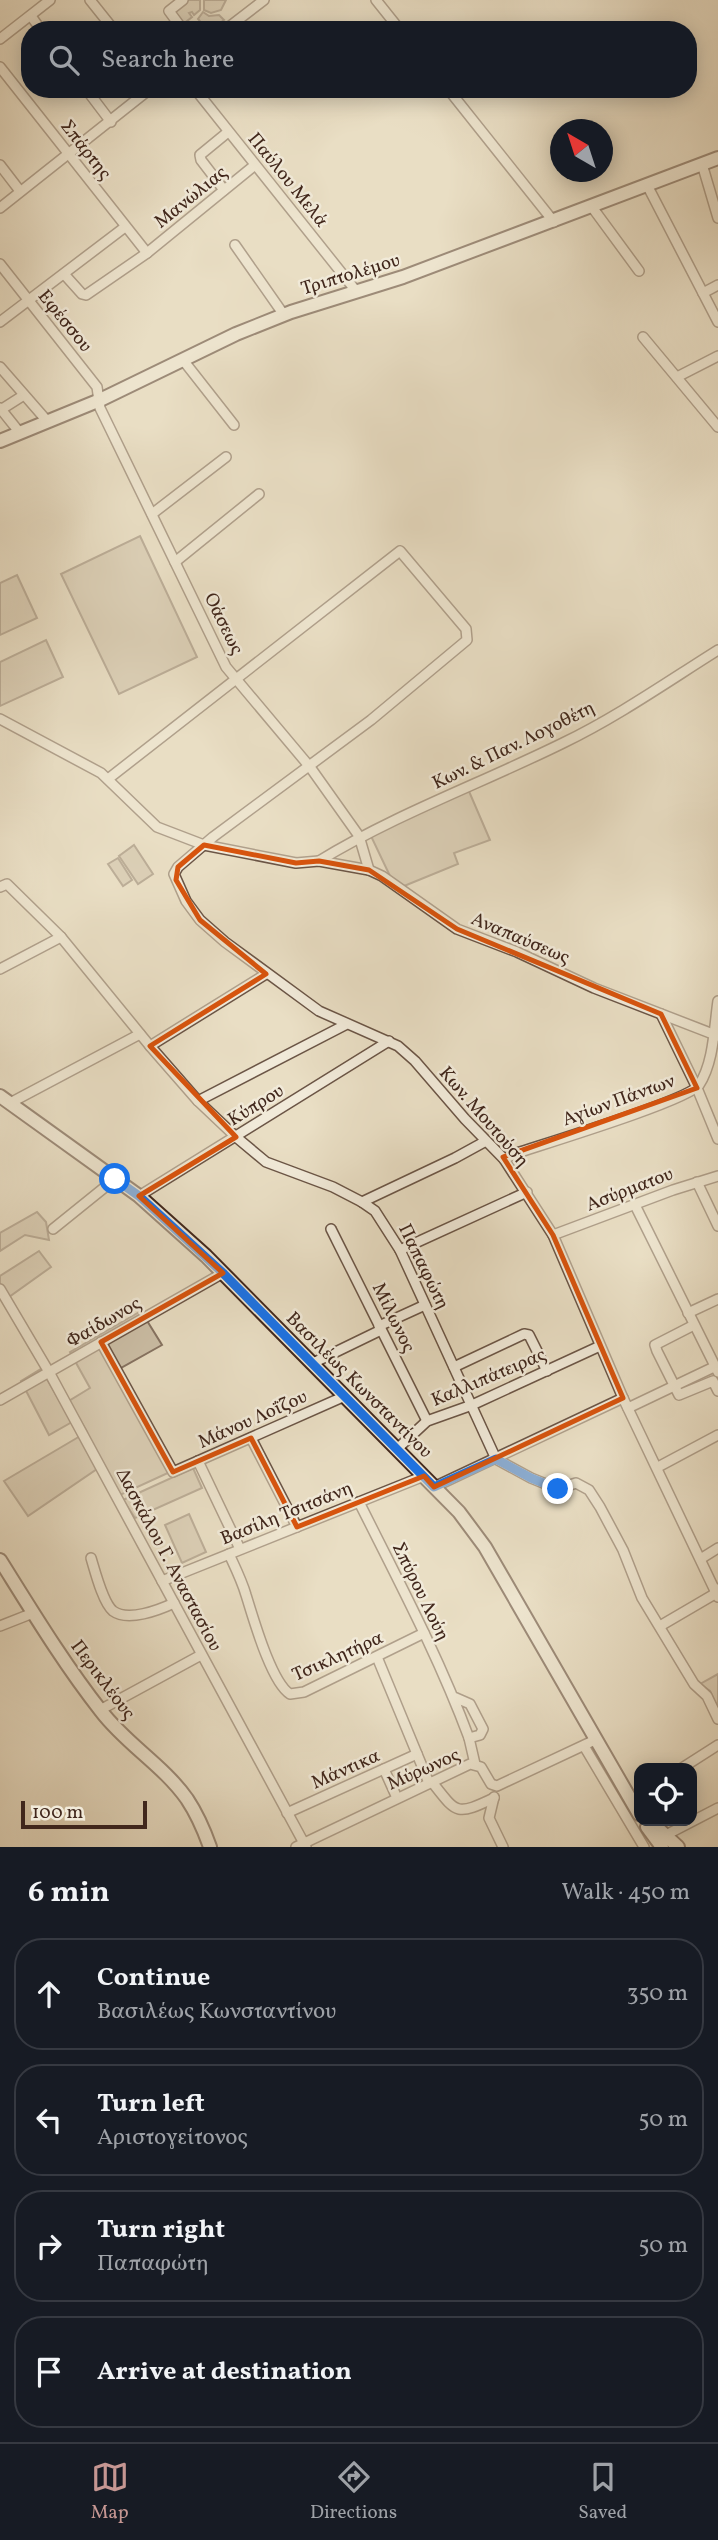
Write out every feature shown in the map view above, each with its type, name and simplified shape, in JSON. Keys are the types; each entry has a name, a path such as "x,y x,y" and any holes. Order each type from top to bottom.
{"street":[{"path":"24,21 50,0"},
{"path":"90,0 107,21"},
{"path":"176,21 169,11 183,0"},
{"path":"237,21 264,0"},
{"path":"376,0 393,21"},
{"path":"31,16 35,21"},
{"path":"0,39 21,23"},
{"name":"Σπάρτης","path":"0,66 21,93"},
{"name":"Σπάρτης","path":"25,98 147,253"},
{"path":"93,98 111,121"},
{"path":"0,208 139,98"},
{"name":"Παύλου Μελά","path":"202,98 356,291"},
{"path":"455,98 554,222"},
{"path":"224,190 200,155 229,132"},
{"name":"Τριπτολέμου","path":"0,442 100,400 236,334 284,315 403,277 718,158"},
{"path":"702,164 718,219"},
{"path":"0,165 20,191"},
{"name":"Μανώλιας","path":"64,274 86,295 147,253 256,166"},
{"path":"647,185 718,322"},
{"path":"592,207 639,271"},
{"path":"0,322 125,227"},
{"path":"235,245 284,315"},
{"name":"Εφέσσου","path":"0,264 97,387 100,400"},
{"path":"703,293 718,285"},
{"path":"643,337 718,427"},
{"path":"677,377 718,356"},
{"path":"183,360 234,425"},
{"path":"0,367 48,422"},
{"path":"20,433 1,409 24,395"},
{"name":"Οάσεως","path":"100,400 100,408 226,667 310,767 359,836 369,870"},
{"path":"152,514 226,457"},
{"path":"175,562 259,494"},
{"path":"108,779 400,551 466,629 467,640 372,720 204,845"},
{"name":"Κων. & Παν. Λογοθέτη","path":"319,861 359,836 563,743 618,713 718,650"},
{"name":"Αναπαύσεως","path":"0,719 88,765 108,779 157,827 204,845 296,863 319,861 369,870 382,876 457,929 517,952 594,988 716,1035"},
{"name":"Κων. Μουτούση","path":"204,845 178,867 174,874 186,901 200,920 266,974 319,1011 345,1025 389,1041 415,1061 504,1159 527,1192 553,1235 623,1398 717,1592"},
{"name":"Παπαφώτη","path":"3,886 61,936 150,1046 198,1101 236,1137 266,1162 333,1187 375,1211 400,1250 496,1459"},
{"path":"0,969 61,936"},
{"path":"150,1046 266,974"},
{"name":"Αγίων Πάντων","path":"504,1159 670,1101 698,1088 707,1069 716,1035 718,1001"},
{"path":"661,1014 698,1088 718,1139"},
{"path":"198,1101 345,1025"},
{"path":"5,1100 140,1034"},
{"name":"Κύπρου","path":"139,1196 389,1041"},
{"name":"Βασιλέως Κωνσταντίνου","path":"5,1100 139,1196 223,1273 459,1512 485,1547 589,1743 634,1801"},
{"path":"362,1202 455,1158 486,1140"},
{"name":"Ασύρματου","path":"553,1235 718,1176"},
{"path":"53,1229 115,1179"},
{"path":"697,1182 718,1226"},
{"path":"400,1250 527,1192"},
{"path":"628,1408 716,1369 635,1205"},
{"name":"Μίλωνος","path":"331,1229 427,1421"},
{"name":"Φαίδωνος","path":"0,1400 223,1273"},
{"name":"Δασκάλου Γ. Αναστασίου","path":"0,1289 49,1372 287,1813 302,1846"},
{"path":"688,1313 718,1299"},
{"path":"313,1363 425,1305"},
{"path":"694,1325 655,1345 680,1395 713,1381 718,1391"},
{"path":"454,1367 524,1334 528,1335 547,1371"},
{"name":"Μάνου Λοΐζου","path":"101,1342 173,1472 345,1396"},
{"name":"Καλλιπάτειρας","path":"397,1449 427,1421 472,1405 600,1346"},
{"path":"434,1487 623,1398"},
{"path":"658,1467 718,1435"},
{"path":"251,1438 297,1527"},
{"path":"496,1459 558,1489 576,1483 589,1490 623,1550 642,1598 694,1684 707,1696 718,1719"},
{"path":"198,1461 240,1549"},
{"name":"Βασίλη Τσιτσάνη","path":"162,1581 424,1476"},
{"name":"Σπύρου Λούη","path":"359,1502 454,1697 475,1764"},
{"path":"702,1558 718,1548"},
{"name":"Τσικλητήρα","path":"229,1554 246,1593 253,1622 281,1685 287,1692 295,1695 304,1692 424,1633"},
{"path":"90,1558 110,1607 116,1613 134,1615 174,1603"},
{"name":"Περικλέους","path":"0,1560 100,1710 186,1797 197,1814 210,1847"},
{"path":"660,1626 717,1592"},
{"path":"0,1626 33,1613"},
{"path":"100,1710 201,1654"},
{"path":"377,1657 430,1783 456,1810 470,1809 494,1798"},
{"path":"454,1697 470,1704 483,1729 480,1735 469,1738"},
{"path":"503,1847 489,1818 496,1786 589,1743 644,1847"},
{"path":"690,1763 718,1745"},
{"name":"Μάντικα","path":"287,1813 417,1754"},
{"name":"Μύρωνος","path":"302,1846 397,1798 475,1764 481,1767 491,1784 496,1786"},
{"path":"384,1769 397,1798"},
{"path":"663,1841 718,1808"},
{"path":"648,1826 663,1841 678,1847"},
{"path":"653,1826 663,1841"}],"highlighted area":[{"path":"204,845 296,863 319,861 369,870 457,929 661,1014 697,1088 503,1157 553,1235 623,1398 434,1487 424,1476 297,1527 251,1438 173,1472 101,1342 223,1273 139,1196 236,1137 150,1046 266,974 200,920 176,880 178,867"}],"shaded area":[{"path":"186,0 200,0 200,10 194,15 189,13 192,17 187,21 179,21 171,12"},
{"path":"204,0 226,0 221,10 211,13 204,10"},
{"path":"203,12 209,16 219,15 224,20 200,21 198,19"},
{"path":"140,536 197,657 119,694 61,574"},
{"path":"17,575 37,618 0,635 0,583"},
{"path":"46,640 63,677 0,706 0,662"},
{"path":"468,789 490,840 454,853 458,864 404,886 390,876 370,834"},
{"path":"134,845 153,874 138,884 119,856"},
{"path":"118,858 132,880 123,886 108,864"},
{"path":"37,1212 46,1222 49,1240 25,1235 0,1251 0,1233"},
{"path":"39,1251 51,1267 9,1297 2,1285 0,1286 0,1276"},
{"path":"141,1311 162,1345 114,1372 170,1472 120,1495 103,1465 28,1516 4,1481 87,1432 79,1418 49,1435 21,1381 41,1369 62,1405 90,1388 70,1352"},
{"path":"193,1468 202,1488 135,1518 123,1500"},
{"path":"189,1514 206,1552 182,1563 165,1525"},
{"path":"718,1674 718,1709 710,1691 700,1684"}],"route":[{"path":"115,1179 139,1196 223,1273 434,1487 496,1459 558,1489"}]}
